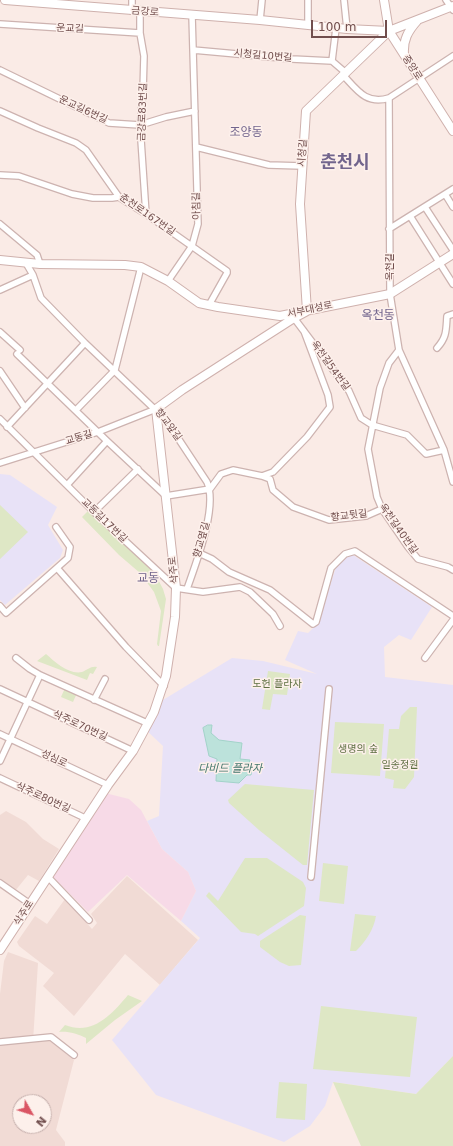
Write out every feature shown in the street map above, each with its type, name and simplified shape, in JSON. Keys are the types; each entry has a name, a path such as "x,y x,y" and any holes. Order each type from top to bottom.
{"street":[{"name":"금강로","path":"5,0 260,20 347,29 389,31 451,5"},
{"name":"금강로83번길","path":"132,0 136,11 144,56 144,92 140,125 146,214"},
{"path":"260,20 262,0"},
{"path":"308,0 308,25"},
{"path":"344,0 347,29"},
{"name":"중앙로","path":"384,0 389,31 453,130"},
{"name":"아침길","path":"168,281 192,246 198,224 192,15"},
{"path":"404,54 403,48 408,32 418,20"},
{"name":"운교길","path":"0,24 140,33"},
{"path":"336,28 332,61 363,96 370,99 380,101 389,98 453,56"},
{"name":"시청길","path":"307,311 300,204 306,111 389,31"},
{"name":"시청길10번길","path":"193,50 332,61"},
{"name":"운교길6번길","path":"0,70 109,123 140,125 166,117 194,111"},
{"name":"옥천길","path":"389,98 390,294 399,350 444,450 453,482"},
{"name":"춘천로167번길","path":"0,111 69,140 86,150 119,197 146,214 227,271 209,305"},
{"path":"196,147 269,165 302,166"},
{"path":"0,175 19,176 72,194 93,198 119,197"},
{"path":"390,230 453,189"},
{"path":"445,194 453,207"},
{"path":"425,207 453,250"},
{"path":"410,216 453,284"},
{"path":"0,224 38,255 40,264"},
{"name":"서부대성로","path":"0,260 40,264 125,265 141,267 168,281 199,303 280,316 390,294 453,254"},
{"name":"향교앞길","path":"26,262 33,275 41,298 85,343 166,420 207,482 210,489"},
{"path":"76,410 115,370 141,267"},
{"path":"0,290 33,275"},
{"path":"156,409 182,390 307,311"},
{"path":"437,348 442,343 446,333 447,316 453,314"},
{"name":"옥천길54번길","path":"294,318 349,391 361,418 372,426"},
{"path":"0,332 48,383 166,496 210,489 221,474 233,470 262,476 272,472 307,437 330,407 328,395 304,331"},
{"path":"8,427 85,343"},
{"name":"옥천길40번길","path":"399,350 389,363 380,388 368,449 377,497 382,509 418,559 448,567 453,570"},
{"path":"0,371 25,408"},
{"name":"교동길","path":"0,463 98,432 156,409"},
{"name":"삭주로","path":"0,950 108,785 133,751 154,712 164,686 175,617 176,588 156,409"},
{"name":"교동길17번길","path":"0,420 94,512 176,588"},
{"path":"372,426 407,435 426,454 444,450"},
{"path":"67,484 108,442"},
{"path":"94,512 138,469"},
{"name":"향교뒷길","path":"262,476 270,479 273,490 293,507 329,520 366,516 382,509"},
{"name":"향교옆길","path":"187,589 199,553 208,517 210,489"},
{"path":"0,606 6,613 68,558 70,547 56,527"},
{"path":"199,553 212,559 229,572 270,590 313,624 316,622 331,568 345,554 355,551 453,616"},
{"path":"57,568 126,647 164,686"},
{"path":"176,588 202,592 240,587 250,592 273,614 280,626"},
{"path":"425,658 453,620"},
{"path":"16,658 40,675 148,723"},
{"path":"0,761 40,675"},
{"path":"94,700 105,679"},
{"name":"삭주로70번길","path":"0,689 133,751"},
{"path":"311,877 329,689"},
{"name":"성심로","path":"0,734 108,785"},
{"name":"삭주로80번길","path":"0,778 86,818"},
{"path":"48,877 89,920"},
{"path":"0,885 30,904"},
{"path":"0,1042 51,1037 74,1055"}],"shaded area":[{"path":"0,474 10,475 57,507 48,525 63,550 60,558 5,605 0,600"},
{"path":"350,553 432,607 411,640 399,635 384,647 385,677 453,685 453,1056 416,1094 333,1082 325,1106 310,1126 284,1142 156,1095 112,1040 200,938 181,921 196,891 188,872 162,849 147,821 159,816 163,746 145,729 158,703 232,658 263,661 317,674 285,660 298,631 308,633 318,623 336,567"},
{"path":"105,793 129,799 141,810 162,849 188,872 196,891 181,921 127,875 88,912 51,875 89,821"},
{"path":"6,811 26,822 43,839 59,849 39,881 28,875 15,891 0,881 0,815"},
{"path":"127,876 198,940 160,985 125,954 74,1016 43,986 54,973 19,946 17,942 35,916 47,924 65,899 92,929 97,923 91,914"},
{"path":"8,952 38,963 33,1041 50,1041 74,1060 56,1130 65,1142 65,1146 0,1146 0,994 4,961"}],"green space":[{"path":"0,505 28,532 0,559"},
{"path":"90,509 154,572 163,589 166,599 159,646 157,644 161,611 154,592 140,573 119,555 82,517"},
{"path":"46,654 62,667 72,672 82,672 97,667 93,674 90,673 87,680 37,661"},
{"name":"도헌 플라자","path":"268,671 290,674 287,695 273,694 270,710 262,709"},
{"path":"65,688 77,693 73,702 61,697"},
{"name":"일송정원","path":"410,707 417,707 414,777 405,789 393,788 394,780 385,778 389,729 399,729 401,716"},
{"name":"생명의 숲","path":"335,722 384,724 380,776 331,773"},
{"path":"245,784 314,790 307,865 303,865 259,830 229,803 228,800"},
{"path":"245,858 267,858 303,882 306,888 304,906 258,936 255,934 241,932 206,896 209,892 218,901"},
{"path":"323,863 348,866 344,904 319,901"},
{"path":"355,914 376,916 373,926 366,939 356,951 350,951"},
{"path":"300,915 306,916 301,965 289,966 280,962 260,947 260,941"},
{"path":"128,995 142,1001 115,1020 86,1044 86,1038 69,1032 59,1032 65,1025 75,1028 84,1028 101,1021 108,1016"},
{"path":"321,1006 417,1017 410,1077 313,1069"},
{"path":"453,1056 453,1146 361,1146 333,1082 416,1094"},
{"path":"279,1082 307,1084 305,1120 276,1118"}],"water":[{"name":"다비드 플라자","path":"208,725 212,725 211,733 219,740 242,743 240,759 250,760 249,763 253,764 251,775 247,775 239,783 216,781 217,759 209,756 203,728"}],"district":[{"name":"조양동","path":"246,133"},
{"name":"춘천시","path":"345,163"},
{"name":"옥천동","path":"378,316"},
{"name":"교동","path":"148,579"}]}
